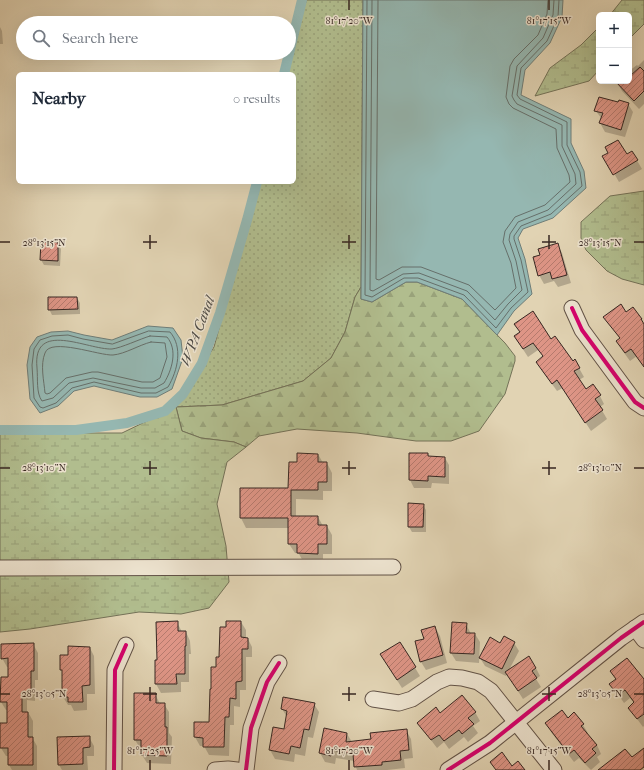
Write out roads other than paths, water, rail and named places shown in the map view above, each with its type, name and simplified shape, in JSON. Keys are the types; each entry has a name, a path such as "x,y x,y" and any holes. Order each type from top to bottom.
{"street":[{"path":"572,308 582,330 635,402 644,408"},
{"path":"0,568 393,567"},
{"path":"448,770 490,743 621,638 641,630"},
{"path":"114,770 115,670 126,645"},
{"path":"246,770 251,728 267,682 279,663"},
{"path":"373,699 399,703 412,699 437,682 449,677 462,678 478,682 491,691 554,770"},
{"path":"215,770 237,770"}],"water":[{"path":"363,0 563,0 562,17 550,43 525,70 521,95 571,119 571,143 584,171 586,188 553,218 523,229 518,238 525,259 532,294 514,311 497,335 462,299 417,282 406,282 372,302 361,299"},
{"path":"148,326 173,328 181,340 183,358 172,389 157,397 140,397 94,386 74,391 58,406 40,413 30,399 27,365 30,347 37,337 51,332 68,331 112,340"}],"waterway":[{"name":"WPA Canal","path":"296,25 302,0"},
{"name":"WPA Canal","path":"284,72 287,60"},
{"name":"WPA Canal","path":"0,430 76,430 127,423 165,411 183,394 202,363 220,313 256,184"}]}
